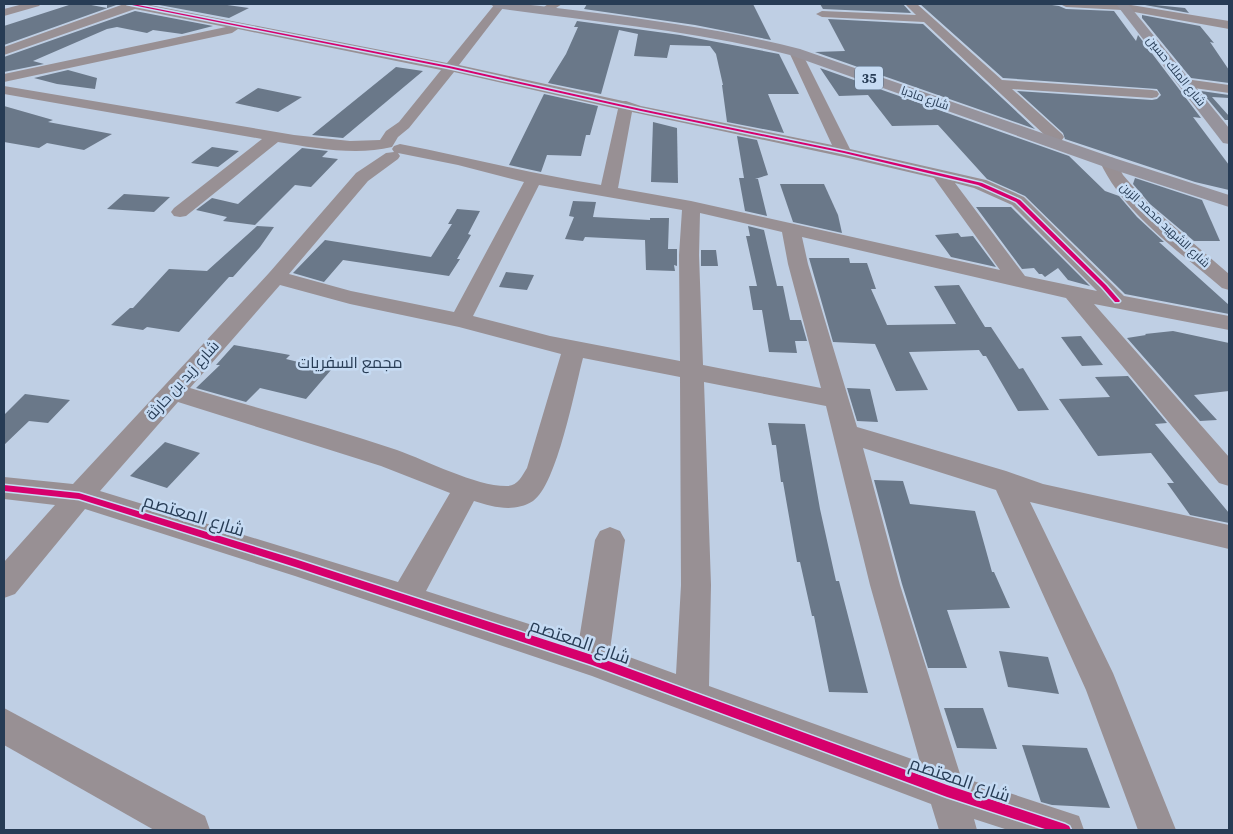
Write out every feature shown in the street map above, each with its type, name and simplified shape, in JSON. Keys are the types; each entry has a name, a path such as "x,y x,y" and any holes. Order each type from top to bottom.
{"main road":[{"name":"شارع مادبا","path":"496,4 545,6 708,26 779,42 1229,194"},
{"name":"شارع الملك حسين","path":"1124,5 1229,139"},
{"name":"شارع مادبا","path":"545,6 702,31 758,42 795,52 1108,162 1229,201"}],"street":[{"path":"4,12 24,4"},
{"path":"4,12 35,4"},
{"path":"4,51 131,4 449,67 844,152 993,188 1018,201 1104,286 1116,301"},
{"path":"387,150 403,135 404,126 501,4"},
{"path":"910,4 1056,136"},
{"path":"1066,4 1124,5"},
{"path":"1106,4 1124,5 1229,25"},
{"path":"822,14 928,20"},
{"path":"4,78 242,27"},
{"path":"795,52 844,152"},
{"path":"1185,83 1229,88"},
{"path":"999,84 1152,94"},
{"path":"4,90 275,137 459,160 534,179 691,206 1073,293 1229,323"},
{"path":"608,192 626,105"},
{"path":"180,212 275,137"},
{"name":"شارع زيد بن حارثة","path":"4,584 79,496 276,278 387,150"},
{"name":"شارع الشهيد محمد الزبن","path":"1108,162 1111,172 1129,194 1229,284"},
{"path":"940,175 1018,280"},
{"path":"460,320 534,179"},
{"path":"691,206 690,255 696,585 692,698"},
{"path":"791,230 798,264 835,400 846,433 885,585 958,830"},
{"path":"276,278 350,297 460,320 574,349 835,400"},
{"path":"1073,293 1229,474"},
{"path":"173,392 389,458 468,488 502,497 515,496 528,489 539,472 574,349"},
{"path":"846,433 1006,482 1041,495 1229,537"},
{"path":"1006,482 1101,685 1157,830"},
{"name":"شارع المعتصم","path":"4,488 79,496 184,527 592,660 947,791 1065,830"},
{"path":"405,599 468,488"},
{"path":"592,660 610,540"},
{"path":"4,726 190,830"}],"building":[{"path":"72,4 86,4 107,8 107,4 119,4 4,45 4,26"},
{"path":"154,4 220,4 249,8 229,18"},
{"path":"587,4 753,4 771,40 695,25 584,9"},
{"path":"820,4 903,4 911,13 823,9"},
{"path":"920,4 1045,4 1066,9 1114,11 1136,41 1138,35 1201,118 1193,117 1229,165 1229,190 1195,182 1065,139 1063,133 1017,91 1152,100 1157,99 1161,95 1157,89 1003,78"},
{"path":"1145,5 1185,8 1189,13"},
{"path":"135,11 213,26 182,34 153,30 147,33 117,27 107,29 33,61 44,64 4,72 4,57"},
{"path":"1142,15 1200,26 1214,43 1210,42 1229,70 1229,83 1191,78 1142,18"},
{"path":"828,19 923,24 1035,129 815,52 845,51"},
{"path":"577,21 680,35 779,54 799,94 768,94 784,133 727,122 723,85 716,54 710,46 670,45 667,58 634,56 638,34 619,30 601,94 548,83 566,54 578,27 574,27"},
{"path":"396,67 423,71 343,138 312,135"},
{"path":"820,68 1069,156 1105,191 1119,196 1137,217 1164,242 1159,242 1229,305 1229,314 1125,294 1025,196 987,179 938,125 892,126 868,95 839,96"},
{"path":"68,70 97,78 95,89 57,84 34,78"},
{"path":"258,88 302,97 278,112 235,103"},
{"path":"1201,91 1229,95 1229,98 1212,97 1229,116 1229,120 1225,120"},
{"path":"544,94 598,106 590,135 586,135 581,156 547,155 541,172 509,165"},
{"path":"4,106 53,120 48,122 112,134 84,150 47,143 39,148 4,142"},
{"path":"653,122 677,128 678,183 651,182"},
{"path":"737,136 757,140 768,175 755,179 758,179 767,216 745,211 739,178 744,178"},
{"path":"212,147 239,151 218,167 191,163"},
{"path":"302,148 328,151 322,157 338,159 311,187 295,185 255,225 223,221 227,217 196,210 212,198 238,204"},
{"path":"1135,178 1202,200 1220,241 1194,241 1150,204 1133,184"},
{"path":"780,184 824,184 838,215 842,233 793,222"},
{"path":"124,194 170,197 154,212 107,209"},
{"path":"573,201 596,202 593,217 650,220 650,218 669,218 668,249 677,249 677,266 674,265 675,271 646,270 645,240 585,237 583,241 565,239 574,217 569,216"},
{"path":"976,207 1011,207 1090,286 1068,280 1058,268 1045,277 1034,268 1022,269"},
{"path":"457,209 480,211 468,234 471,235 457,259 460,259 449,276 343,260 324,282 293,273 325,240 431,257 452,224 448,224"},
{"path":"257,226 274,227 260,247 233,277 229,277 179,332 147,327 143,330 111,325 130,308 133,308 169,269 207,271"},
{"path":"748,226 764,230 777,286 783,286 790,320 801,320 807,341 795,341 797,353 769,352 762,310 753,310 749,286 757,286 746,236 750,236"},
{"path":"958,233 961,237 973,236 996,267 951,257 935,235"},
{"path":"701,250 716,250 718,266 701,266"},
{"path":"809,258 849,258 850,263 867,263 876,289 871,289 887,325 956,324 934,286 959,285 985,327 991,327 1019,369 1023,368 1049,410 1018,411 986,356 983,356 979,350 909,352 928,390 896,391 875,344 833,342"},
{"path":"506,272 534,275 527,290 499,287"},
{"path":"1173,331 1229,343 1229,391 1194,395 1217,420 1200,421 1127,338"},
{"path":"1081,336 1103,365 1082,366 1061,337"},
{"path":"234,345 290,355 286,359 331,370 306,399 260,388 246,402 196,388 220,365 216,365"},
{"path":"1128,376 1167,423 1155,424 1229,513 1229,523 1190,515 1167,483 1174,483 1151,453 1098,456 1059,399 1110,397 1095,377"},
{"path":"847,388 870,389 878,422 857,421"},
{"path":"25,394 70,400 48,423 29,421 4,445 4,415"},
{"path":"768,423 805,424 820,509 836,581 839,581 868,693 829,692 814,616 812,616 800,562 797,562 783,482 781,482 776,445 772,445"},
{"path":"165,442 200,453 167,488 130,476"},
{"path":"874,480 903,481 910,504 975,511 992,572 994,572 1010,608 947,610 967,668 928,668 902,584"},
{"path":"999,651 1048,657 1059,694 1008,687"},
{"path":"944,708 983,708 997,749 957,748"},
{"path":"1022,745 1087,748 1110,808 1052,805 1041,802"}],"cycle path":[{"path":"129,4 449,67 641,110 844,152 980,184 1018,201 1117,301"},
{"path":"4,488 79,496 295,563 592,660 947,791 1065,830"}],"district":[{"name":"مجمع السفريات","path":"350,362"}]}
